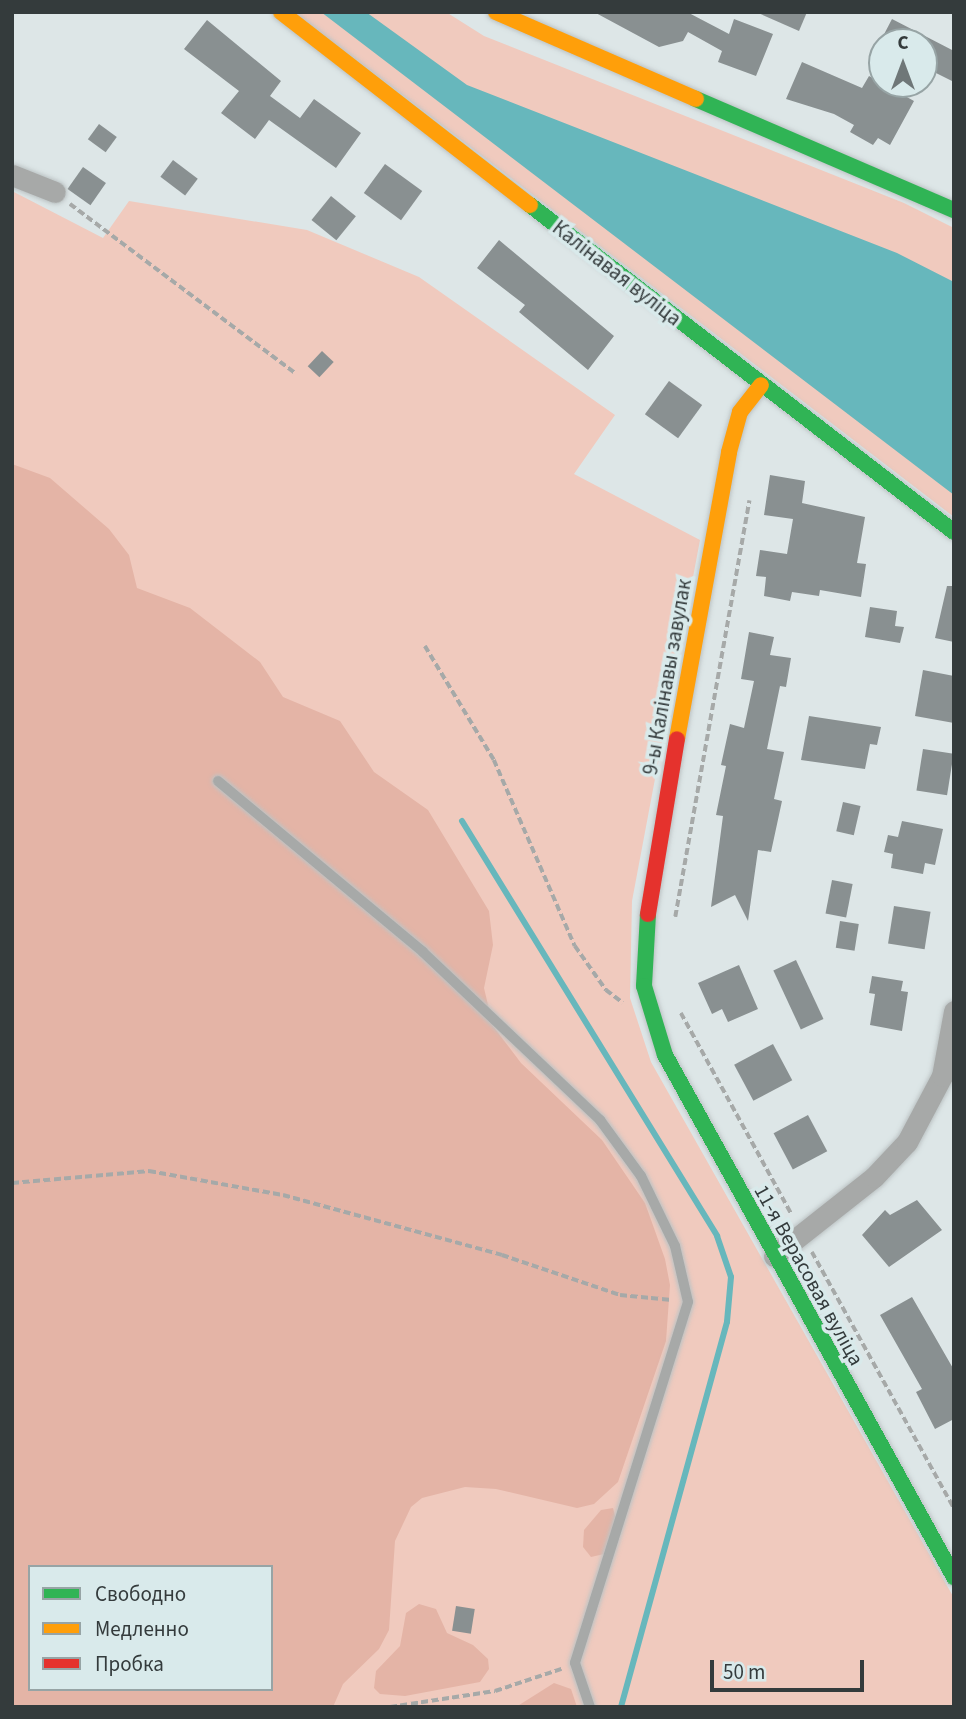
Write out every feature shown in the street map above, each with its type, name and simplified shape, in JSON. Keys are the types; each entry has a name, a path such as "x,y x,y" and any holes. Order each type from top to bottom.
{"street":[{"name":"Калінавая вуліца","path":"281,12 954,532"},
{"path":"496,12 954,210"},
{"path":"12,175 55,192"},
{"name":"9-ы Калінавы завулак","path":"644,986 644,942 656,853 729,452 740,412 761,385"},
{"name":"11-я Верасовая вуліца","path":"644,986 652,1023 774,1256 953,1573"},
{"path":"774,1256 874,1177 907,1142 942,1076 954,1011"}],"lane":[{"path":"218,781 423,952 600,1120 623,1146 663,1218 683,1271 688,1302 575,1663 590,1707"}],"path":[{"path":"55,192 295,373"},
{"path":"674,927 749,496"},
{"path":"425,646 494,760 575,946 606,990 652,1023"},
{"path":"678,1008 954,1508"},
{"path":"12,1183 149,1171 283,1195 502,1255 620,1295 688,1302"},
{"path":"390,1707 495,1691 575,1663"}],"shaded area":[{"path":"294,12 446,12 484,36 904,203 954,228 954,517"},
{"path":"12,191 103,238 129,201 307,230 419,277 615,415 574,474 700,540 632,901 630,998 651,1062 954,1598 954,1707 12,1707"},
{"path":"12,464 50,478 109,529 129,555 137,588 190,608 260,662 283,697 340,721 374,772 428,810 489,911 493,945 484,988 493,1026 521,1063 602,1140 645,1203 665,1259 670,1285 666,1341 618,1482 594,1504 577,1508 496,1489 465,1487 422,1498 411,1507 395,1541 389,1630 379,1649 343,1684 333,1707 12,1707"},
{"path":"613,1508 616,1519 604,1554 591,1557 583,1547 584,1530 601,1510"},
{"path":"419,1604 436,1609 447,1633 473,1645 488,1659 489,1669 480,1682 405,1696 380,1694 374,1688 376,1671 400,1646 406,1613"},
{"path":"554,1683 571,1689 577,1707 516,1707"}],"water":[{"path":"321,12 366,12 467,85 897,253 954,282 954,495"}],"building":[{"path":"594,12 687,12 729,34 734,19 773,34 756,76 718,62 722,51 688,32 683,41 659,47"},
{"path":"756,12 807,12 799,31"},
{"path":"892,19 909,28 887,28"},
{"path":"207,20 281,81 270,96 300,118 314,99 361,133 336,168 269,120 255,139 221,113 239,91 184,49"},
{"path":"938,43 954,51 954,82 938,74"},
{"path":"802,62 862,88 868,78 868,98 909,98 914,101 890,145 878,138 873,145 850,132 854,125 834,114 786,99"},
{"path":"99,124 117,137 106,152 88,139"},
{"path":"173,160 198,179 185,195 160,177"},
{"path":"385,164 422,191 401,220 364,193"},
{"path":"83,167 106,183 90,205 68,189"},
{"path":"331,196 356,216 336,240 311,220"},
{"path":"499,240 614,336 588,370 519,312 525,305 477,268"},
{"path":"322,351 334,362 319,377 308,366"},
{"path":"669,381 702,405 678,438 645,414"},
{"path":"770,475 805,481 802,503 865,517 857,563 866,564 861,597 820,590 819,596 792,592 790,601 764,596 766,577 756,576 760,550 787,554 793,519 764,515"},
{"path":"947,586 954,586 954,642 935,638"},
{"path":"870,607 897,611 895,626 904,627 900,643 865,637"},
{"path":"749,632 774,637 770,655 791,658 786,687 780,686 767,749 784,752 774,799 782,801 771,852 758,850 748,921 735,895 711,907 723,816 716,815 726,766 721,765 730,724 744,728 754,681 741,679"},
{"path":"923,670 954,676 954,723 915,716"},
{"path":"809,716 881,727 877,745 870,744 865,769 801,760"},
{"path":"923,749 954,754 947,795 916,790"},
{"path":"843,802 861,806 854,835 836,831"},
{"path":"902,821 943,829 935,865 925,863 923,874 891,868 893,854 884,852 888,835 898,837"},
{"path":"832,880 853,884 846,917 826,913"},
{"path":"894,906 931,912 925,949 888,944"},
{"path":"840,921 859,924 855,951 836,948"},
{"path":"796,960 823,1019 801,1029 773,971"},
{"path":"739,965 758,1009 728,1022 722,1009 712,1014 698,983"},
{"path":"872,976 903,981 901,991 908,992 902,1031 870,1025 875,994 869,993"},
{"path":"773,1044 792,1080 753,1101 734,1065"},
{"path":"808,1115 827,1151 793,1170 774,1133"},
{"path":"917,1200 942,1230 889,1267 862,1235 885,1210 890,1215"},
{"path":"912,1297 954,1370 954,1419 935,1429 916,1392 922,1389 880,1315"},
{"path":"456,1606 475,1609 471,1634 452,1631"}],"waterway":[{"path":"462,821 717,1236 731,1277 727,1322 621,1707"}],"traffic: fast":[{"path":"696,99 954,210"},
{"path":"530,205 954,532"},
{"path":"648,914 644,986 665,1055 954,1577"}],"traffic: slow":[{"path":"281,12 530,205"},
{"path":"496,12 696,99"},
{"path":"677,739 729,452 740,412 761,385"}],"traffic: jam":[{"path":"648,914 677,739"}]}
